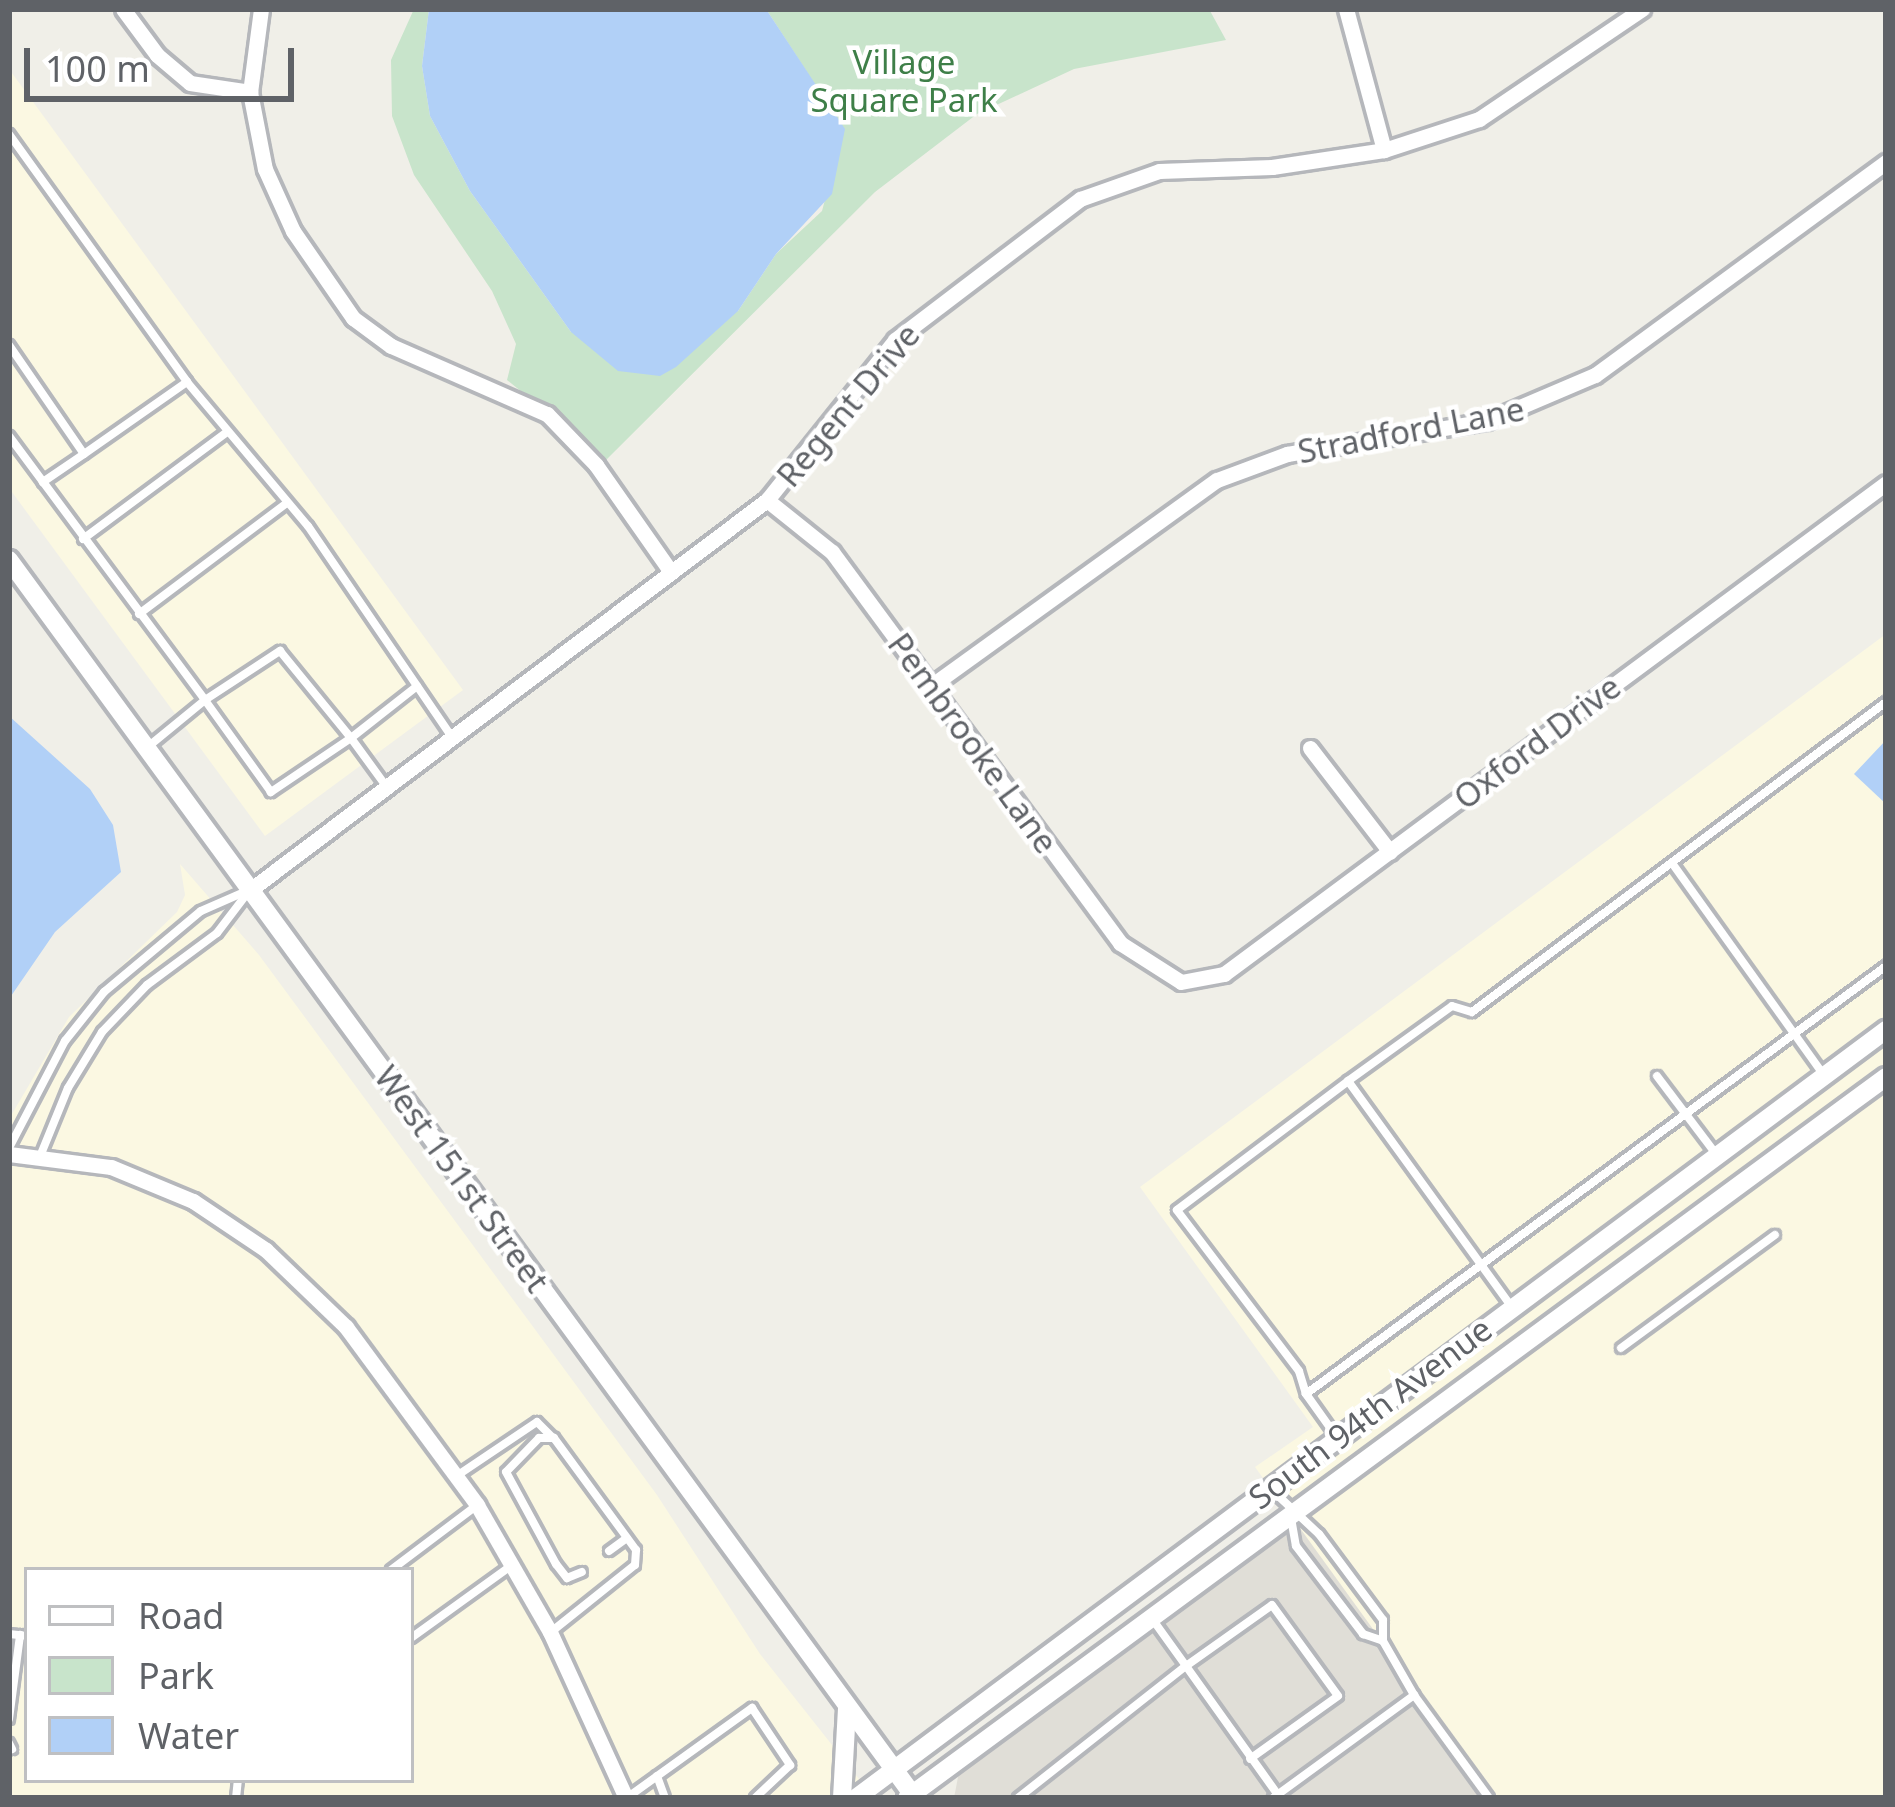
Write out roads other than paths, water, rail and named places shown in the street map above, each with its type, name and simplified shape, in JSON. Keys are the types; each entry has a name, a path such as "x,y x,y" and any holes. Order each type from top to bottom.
{"street":[{"path":"123,9 157,56 190,82 250,92"},
{"path":"261,9 250,92 266,169 293,231 353,318 391,346 547,414 596,465 671,572"},
{"path":"1346,9 1384,150"},
{"name":"Regent Drive","path":"250,890 767,500 895,340 1080,199 1159,171 1272,167 1384,150 1479,119 1642,9"},
{"name":"Stradford Lane","path":"931,686 1217,480 1287,454 1487,422 1595,375 1886,162"},
{"name":"Oxford Drive","path":"1180,982 1224,974 1886,483"},
{"name":"Pembrooke Lane","path":"767,500 832,552 1120,943 1180,982"},
{"name":"West 151st Street","path":"9,560 912,1797"},
{"path":"1310,748 1390,852"},
{"name":"South 94th Avenue","path":"856,1798 1886,1030"},
{"name":"South 94th Avenue","path":"912,1797 1886,1077"},
{"path":"9,1151 153,1181 258,1244 362,1345 458,1475 512,1565 550,1633 626,1798"},
{"path":"842,1798 847,1704"}],"lane":[{"path":"9,134 187,382 287,503 452,737"},
{"path":"9,346 84,454"},
{"path":"9,367 19,360"},
{"path":"43,482 187,382"},
{"path":"83,539 227,431"},
{"path":"9,436 271,792 352,738 417,686"},
{"path":"139,614 287,503"},
{"path":"146,748 205,700 280,651 386,786"},
{"path":"1337,1437 1306,1394 1299,1371 1177,1210 1452,1006 1472,1012 1886,702"},
{"path":"1672,863 1825,1076"},
{"path":"41,1154 68,1088 102,1032 147,985 217,933 250,890"},
{"name":"Regent Drive","path":"9,1151 65,1041 104,992 201,911 250,890"},
{"path":"1306,1394 1886,966"},
{"path":"1657,1076 1717,1156"},
{"path":"1348,1082 1512,1307"},
{"path":"1621,1348 1775,1235"},
{"path":"458,1475 537,1422 554,1438 627,1538 635,1565 550,1633"},
{"path":"554,1438 539,1438 506,1472 556,1564 567,1578 582,1572"},
{"path":"1270,1487 1291,1516 1319,1534 1383,1620 1382,1641 1414,1695 1489,1798"},
{"path":"395,1567 477,1505"},
{"path":"1291,1516 1296,1546 1363,1634 1382,1641"},
{"path":"609,1551 627,1538"},
{"path":"414,1636 512,1565"},
{"path":"1018,1798 1272,1605 1337,1696 1250,1759"},
{"path":"1152,1618 1276,1796 1414,1695"},
{"path":"9,1634 24,1636 9,1720"},
{"path":"626,1798 752,1708 790,1765 755,1798"},
{"path":"656,1776 665,1798"}],"water":[{"path":"429,9 766,9 845,129 832,194 776,254 738,311 676,367 660,376 618,371 571,332 470,191 430,116 422,66"},
{"path":"9,716 90,789 113,825 121,872 55,932 9,999"},
{"path":"1886,740 1886,804 1854,774"}],"park label":[{"name":"Village Square Park","path":"904,81"}]}
